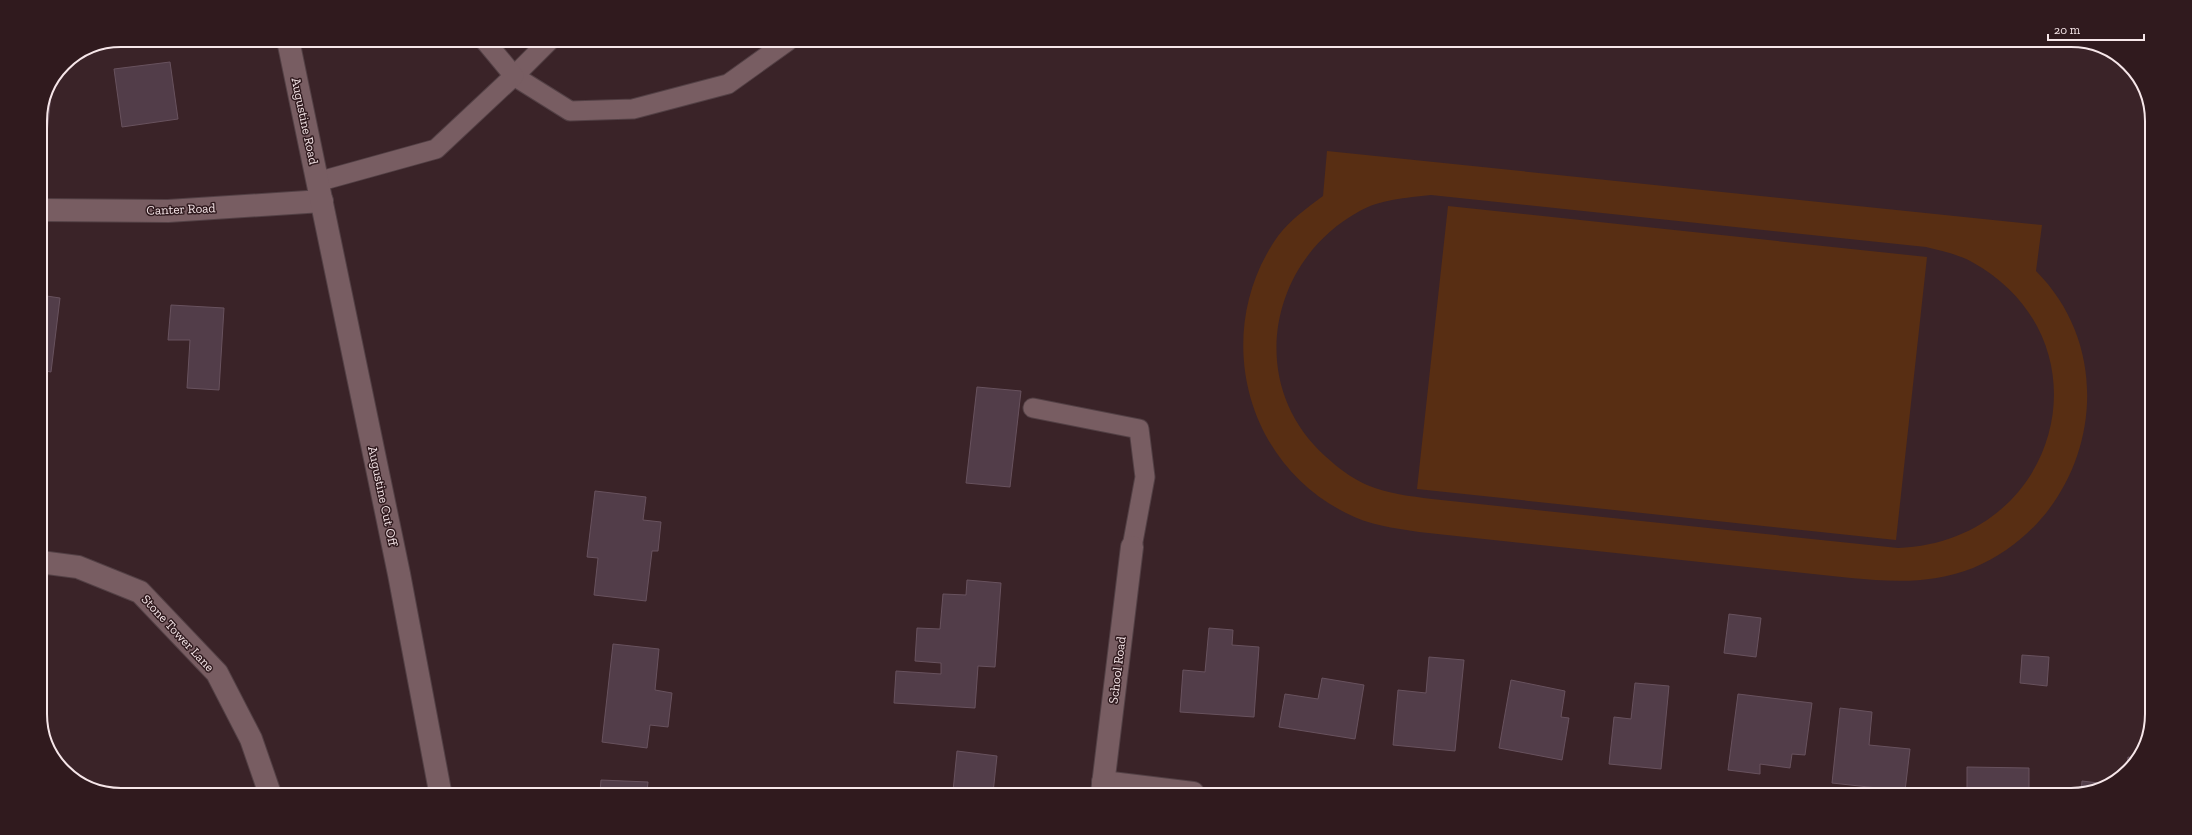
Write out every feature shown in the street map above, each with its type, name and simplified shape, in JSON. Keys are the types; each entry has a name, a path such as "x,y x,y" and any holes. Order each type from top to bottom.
{"street":[{"name":"Augustine Road","path":"289,47 320,191"},
{"name":"Canter Road","path":"47,210 168,211 320,191"},
{"name":"Augustine Cut Off","path":"320,191 399,574 439,788"},
{"name":"School Road","path":"1103,787 1132,547"},
{"name":"Stone Tower Lane","path":"47,563 78,567 140,592 217,673 251,739 268,788"},
{"path":"1103,787 1118,788"}],"lane":[{"path":"490,47 514,76 570,111 632,109 728,84 781,47"},
{"path":"320,191 436,149 543,47"},
{"path":"1033,408 1139,430 1145,477 1132,547"}],"shaded area":[{"path":"1327,151 2042,225 2036,271 2064,308 2081,349 2087,392 2083,435 2069,476 2045,514 2013,545 1973,568 1958,573 1928,579 1898,581 1851,578 1419,532 1381,526 1354,517 1311,490 1283,461 1262,427 1249,390 1243,351 1246,311 1258,273 1278,236 1283,230 1299,214 1323,196","holes":["1431,195 1926,247 1967,259 2016,297 2043,339 2054,386 2049,432 2030,476 1998,512 1954,537 1898,548 1432,499 1383,491 1361,482 1339,468 1325,456 1300,427 1284,395 1277,361 1278,326 1287,292 1304,261 1328,234 1358,212 1375,204 1393,200"]},
{"path":"1448,206 1927,257 1896,540 1417,489"}],"building":[{"path":"170,62 178,119 122,127 114,69"},
{"path":"51,98 47,134 47,116"},
{"path":"47,296 60,298 51,372 47,371"},
{"path":"171,305 224,308 219,390 187,388 190,340 168,340"},
{"path":"977,387 1021,391 1010,487 966,483"},
{"path":"595,491 646,497 643,520 661,522 658,551 652,551 646,601 594,595 598,558 587,557"},
{"path":"967,580 1001,583 995,667 978,666 975,708 894,703 896,671 941,674 941,663 915,661 917,628 940,629 943,594 966,595"},
{"path":"1729,614 1761,618 1756,657 1724,653"},
{"path":"1209,628 1233,630 1232,645 1259,647 1254,717 1180,712 1183,670 1205,672"},
{"path":"613,644 659,649 655,690 672,693 668,727 650,725 647,748 602,742"},
{"path":"2022,655 2049,657 2047,686 2020,683"},
{"path":"1429,657 1464,660 1455,751 1393,745 1398,690 1426,693"},
{"path":"1322,678 1364,685 1355,739 1279,727 1285,694 1318,699"},
{"path":"1511,680 1565,691 1561,717 1569,718 1562,760 1499,748"},
{"path":"1635,683 1669,686 1661,769 1609,764 1614,717 1631,719"},
{"path":"1738,694 1812,703 1805,755 1792,754 1790,768 1760,764 1760,774 1728,770"},
{"path":"1840,708 1872,712 1869,745 1910,749 1905,788 1878,788 1832,783"},
{"path":"957,751 997,756 994,788 953,788"},
{"path":"1967,767 2029,768 2029,788 1967,788"},
{"path":"601,780 648,782 647,788 600,788"},
{"path":"2082,781 2098,783 2085,787 2081,787"}]}
